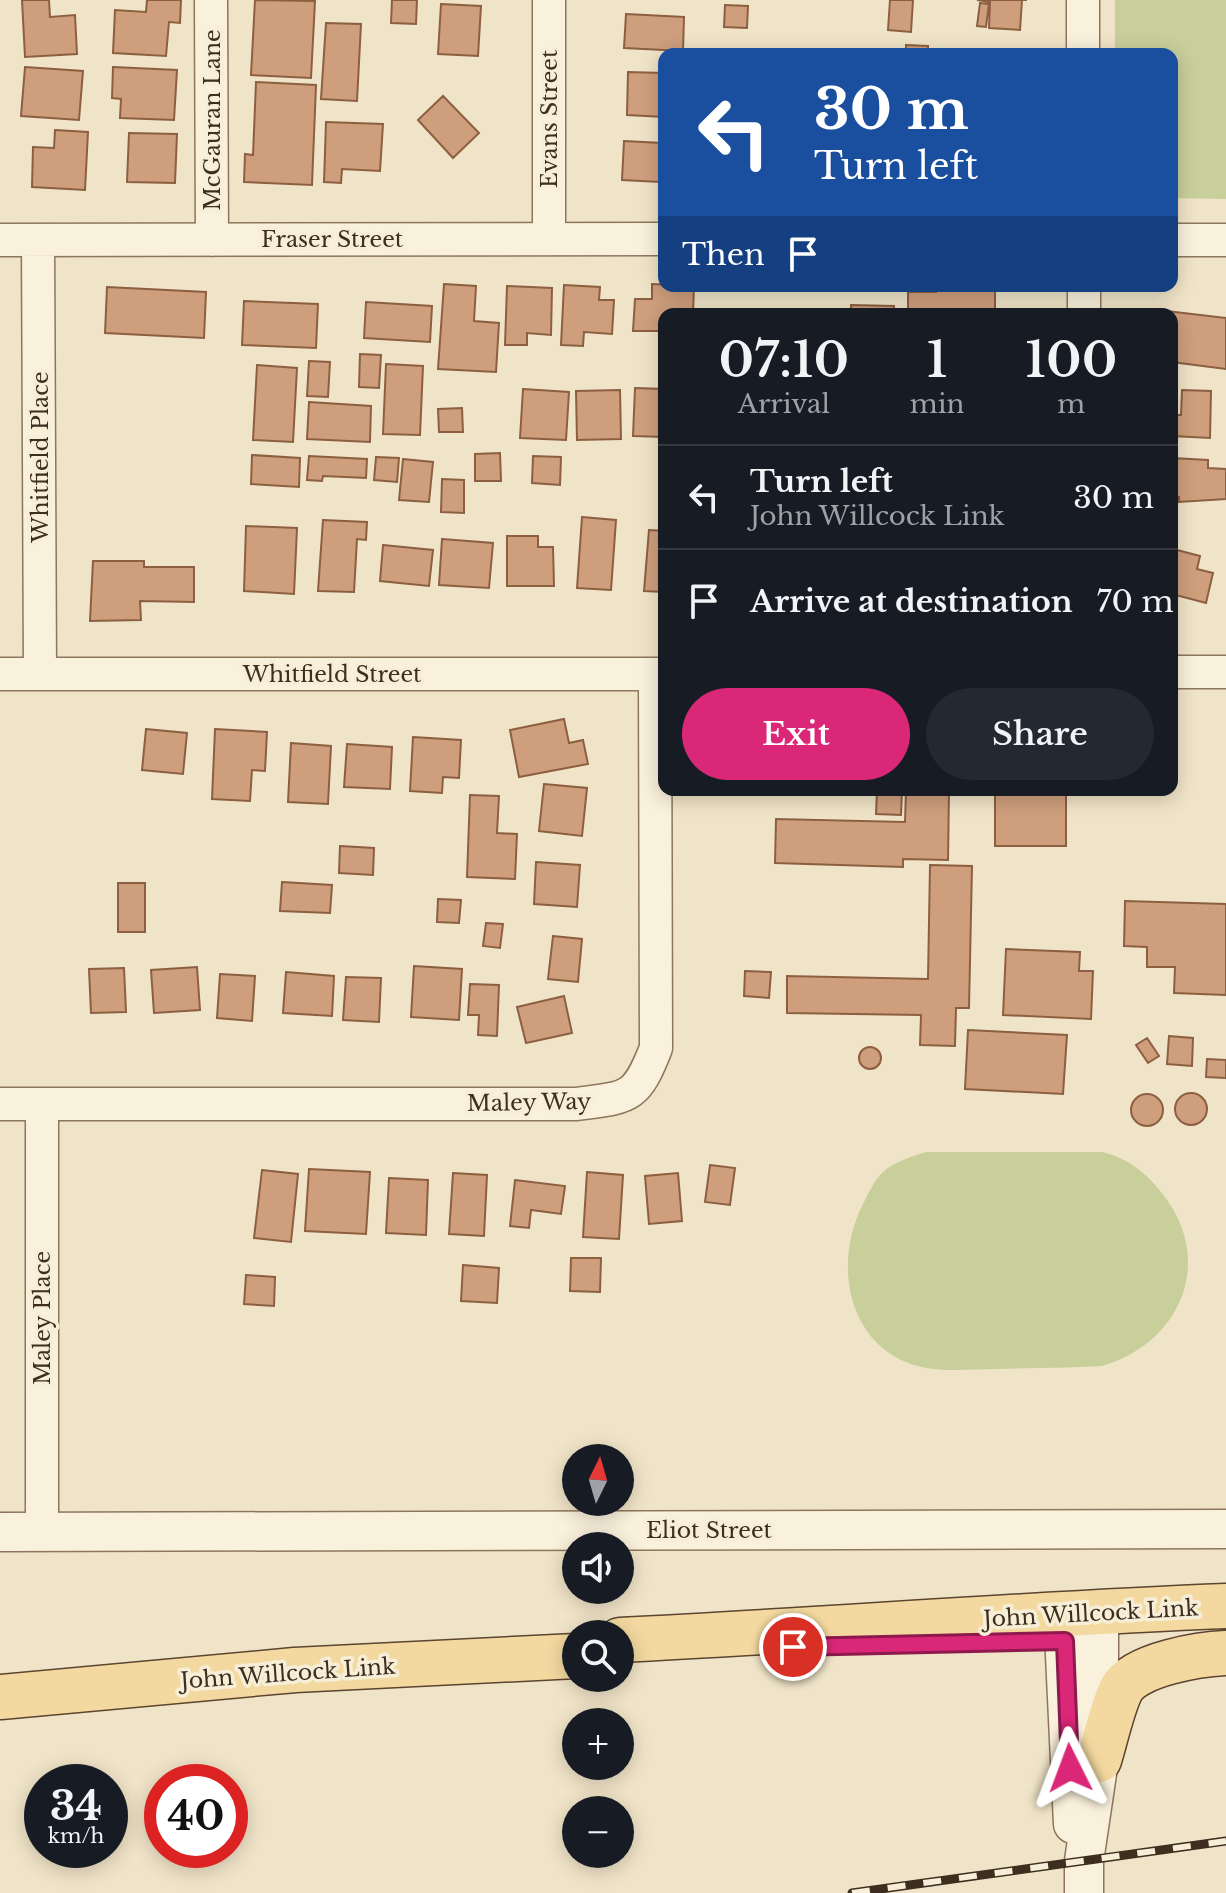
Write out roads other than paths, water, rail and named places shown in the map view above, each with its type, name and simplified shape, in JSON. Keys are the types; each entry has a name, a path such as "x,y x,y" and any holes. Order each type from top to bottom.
{"main road":[{"name":"John Willcock Link","path":"634,1653 1081,1626 1226,1606"},
{"name":"John Willcock Link","path":"634,1639 796,1632 1081,1626 1226,1632"},
{"name":"John Willcock Link","path":"0,1671 562,1643"},
{"path":"1099,1760 1123,1687 1139,1675 1165,1664 1204,1654 1226,1653"},
{"name":"John Willcock Link","path":"0,1697 295,1670 562,1657"}],"street":[{"name":"McGauran Lane","path":"211,0 212,240"},
{"name":"Evans Street","path":"549,0 549,239"},
{"path":"1083,0 1083,48"},
{"name":"Fraser Street","path":"0,240 658,239"},
{"name":"Whitfield Place","path":"38,240 40,674"},
{"path":"1178,240 1226,240"},
{"path":"1178,672 1226,672"},
{"name":"Whitfield Street","path":"0,674 658,674"},
{"name":"Maley Way","path":"0,1104 577,1104 620,1099 643,1082 656,1048 658,796"},
{"name":"Maley Place","path":"42,1104 42,1532"},
{"name":"Eliot Street","path":"0,1532 1226,1529"},
{"path":"1081,1626 1099,1760 1084,1877"},
{"path":"1081,1626 1072,1822 1084,1877"}],"railway":[{"path":"852,1893 1226,1841"}]}
